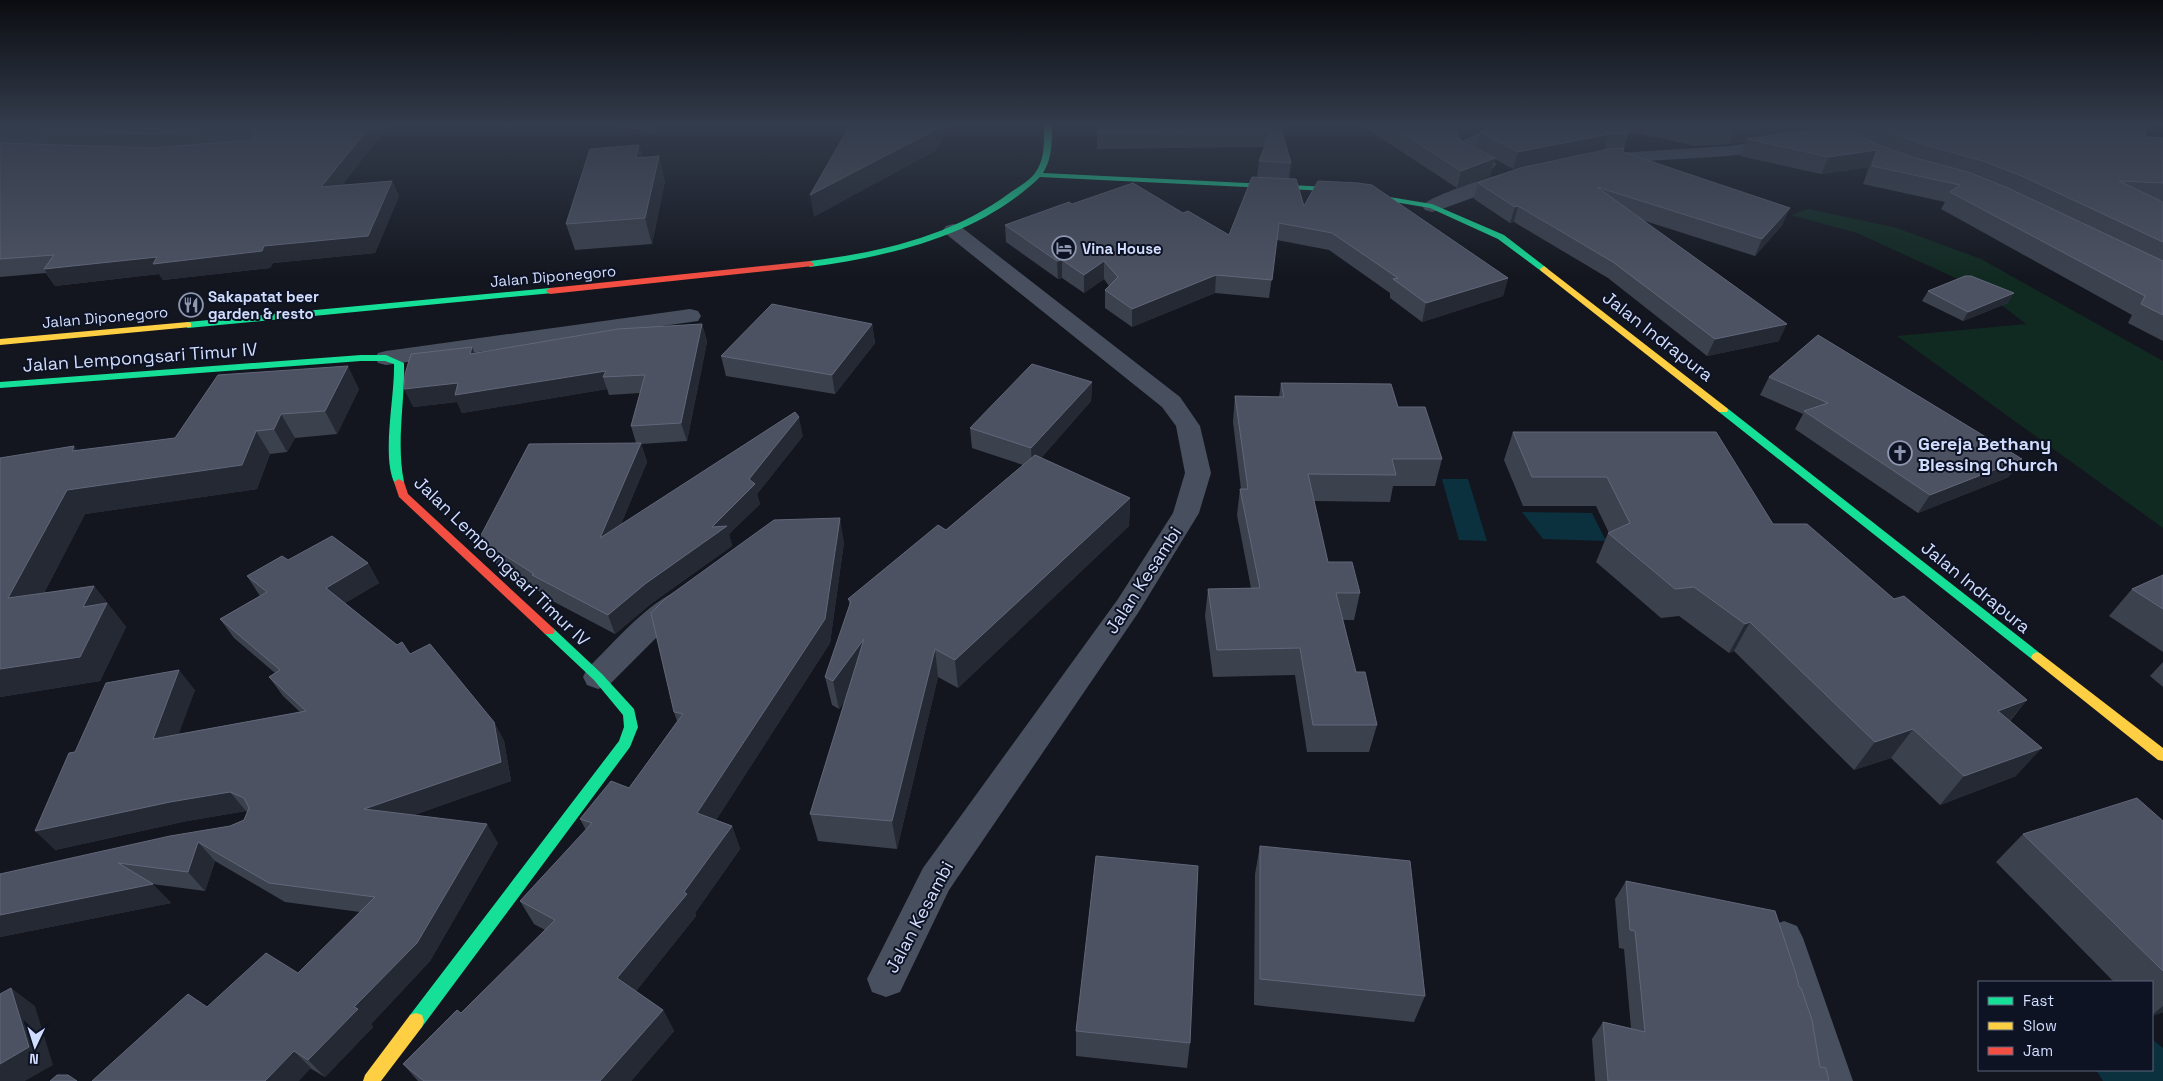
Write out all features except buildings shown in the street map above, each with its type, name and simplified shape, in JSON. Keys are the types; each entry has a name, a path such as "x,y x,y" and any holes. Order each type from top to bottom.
{"street":[{"name":"Jalan Diponegoro","path":"0,342 639,283 837,261 876,254 953,230 990,212 1036,175"},
{"name":"Jalan Indrapura","path":"1066,175 1330,189 1432,206 1484,228 1519,249 2163,756"},
{"path":"1432,206 1516,175"},
{"name":"Jalan Kesambi","path":"886,979 936,879 1128,606 1186,513 1198,473 1188,426 1171,402 953,230"},
{"path":"386,358 690,316"},
{"name":"Jalan Lempongsari Timur IV","path":"0,385 361,358 386,358 399,363 395,462 396,478 403,495 598,677 630,713 631,727 625,742 371,1081"},
{"path":"598,677 663,613 703,584"},
{"path":"1779,924 1833,1081"}],"green space":[{"path":"1808,209 1897,228 1981,259 2163,361 2163,528 1897,336 2026,324 1982,290 1857,233 1791,215"}],"water":[{"path":"1442,479 1468,479 1487,541 1459,540"},
{"path":"1522,512 1592,513 1606,541 1543,539"},
{"path":"2153,1040 2163,1048 2163,1081 2103,1081 2097,1071 2153,1071"}],"traffic: fast":[{"path":"810,264 865,256 920,242 947,232 997,206 1037,175"},
{"path":"1047,175 1329,189 1432,206 1501,237 1544,269"},
{"path":"188,325 550,291"},
{"path":"0,385 361,358 386,358 399,363 399,393 395,438 396,468 399,482"},
{"path":"1723,410 2037,657"},
{"path":"416,1021 625,743 631,727 629,713 598,677 549,631"}],"traffic: slow":[{"path":"1544,269 1723,410"},
{"path":"0,342 188,325"},
{"path":"2037,657 2163,756"},
{"path":"371,1081 416,1021"}],"traffic: jam":[{"path":"550,291 810,264"},
{"path":"399,482 403,495 549,631"}],"place":[{"name":"Vina House","path":"1064,248"},
{"name":"Sakapatat beer garden & resto","path":"191,305"},
{"name":"Gereja Bethany Blessing Church","path":"1900,453"}]}
